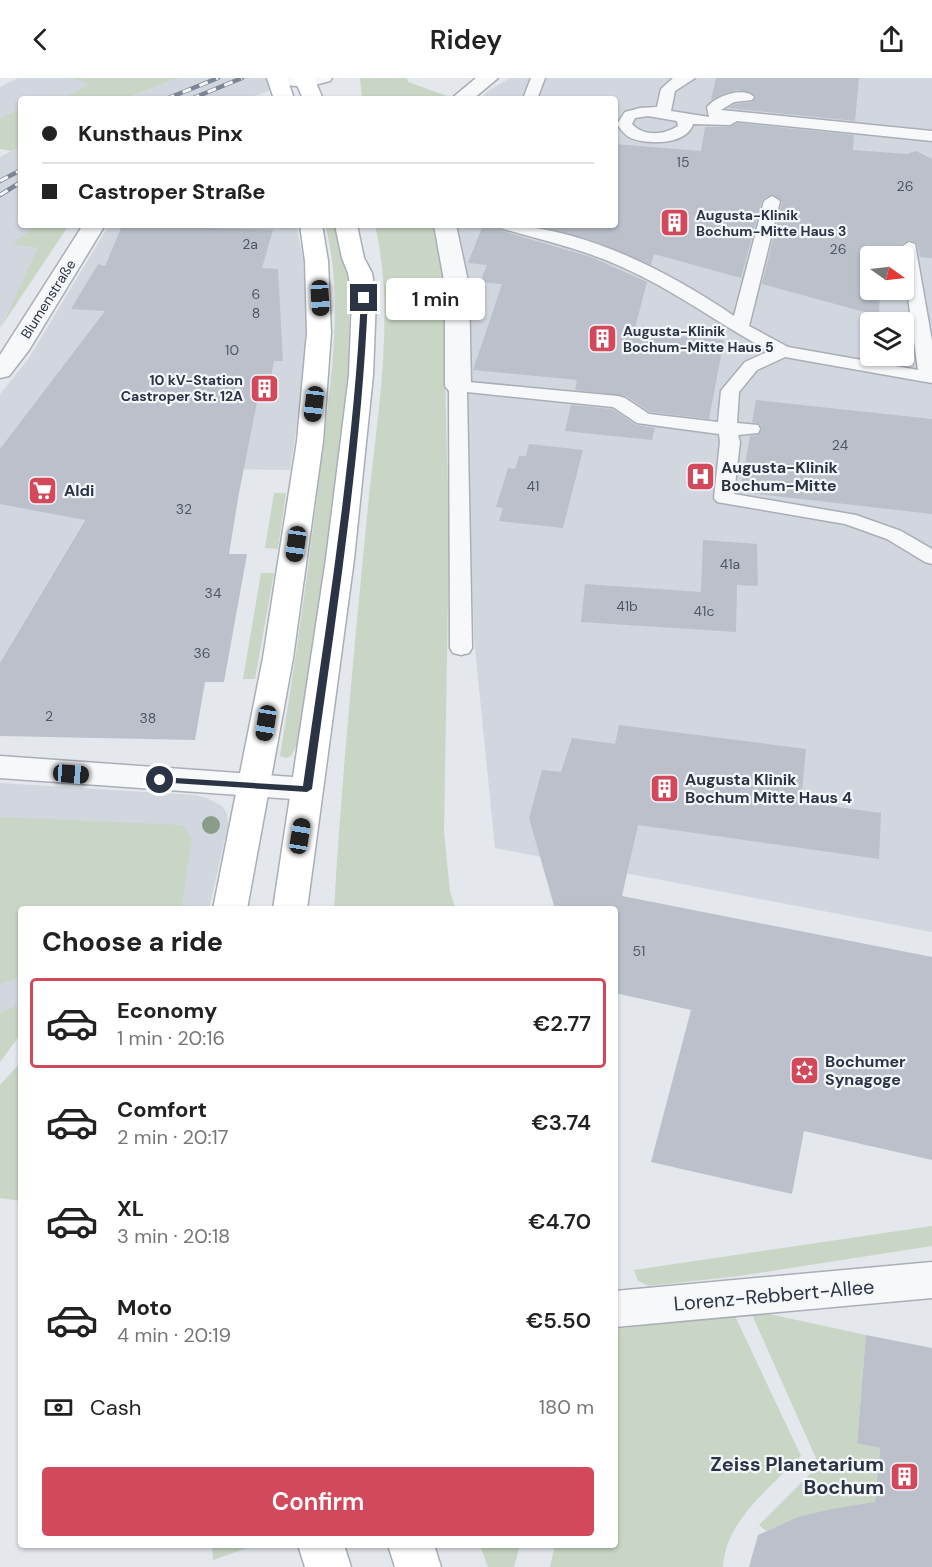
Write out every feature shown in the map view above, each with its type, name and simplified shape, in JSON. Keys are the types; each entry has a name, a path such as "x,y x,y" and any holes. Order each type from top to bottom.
{"main road":[{"path":"230,906 256,786 293,564 318,364 320,293 312,228"},
{"path":"290,906 340,559 361,375 364,298 360,273 353,258 347,228"},
{"path":"322,1548 328,1567"},
{"path":"412,1548 418,1567"}],"street":[{"path":"465,96 488,78"},
{"name":"Blumenstraße","path":"0,371 17,350 92,228"},
{"path":"446,228 457,286 458,386"},
{"path":"0,767 307,789"},
{"name":"Lorenz-Rebbert-Allee","path":"618,1309 932,1280"}],"lane":[{"path":"531,96 538,78"},
{"path":"664,111 668,89 678,81 688,78"},
{"path":"279,86 312,85"},
{"path":"747,97 731,98 714,107 714,114 932,136"},
{"path":"682,118 686,123 685,128 668,136 637,134 627,129 624,124 626,118 637,112 664,111 697,121 777,122"},
{"path":"740,328 772,201"},
{"path":"516,228 610,255 639,268 697,298 740,328 783,351 930,378 914,297"},
{"path":"783,351 751,366 730,391 726,429 730,442 724,498 849,519 894,535 932,558"},
{"path":"461,648 458,386 618,402 644,419 726,429 751,429"}],"shaded area":[{"path":"18,78 73,78 90,84 68,96 18,96 18,109 0,118 0,87"},
{"path":"178,78 303,78 255,96 132,96"},
{"name":"Augusta-Klinik Bochum-Mitte","path":"510,78 932,78 932,932 495,848 474,638 466,406 470,312 456,228 618,228 618,96 483,96"},
{"path":"18,148 18,228 34,228 13,244 39,248 0,328 0,157"},
{"path":"107,228 297,228 303,258 308,317 306,365 290,470 115,468 13,641 0,683 0,394 29,358"},
{"path":"0,783 194,795 207,798 222,806 227,814 228,825 210,906 18,906 18,1037 0,1062"}],"green space":[{"path":"73,78 178,78 132,96 67,96 89,84"},
{"path":"360,78 407,78 408,82 447,96 362,96"},
{"path":"18,109 18,148 11,151 0,149 0,118"},
{"path":"34,228 67,228 1,327 38,248 12,244"},
{"path":"326,228 335,228 350,284 348,369 337,471 302,735 291,756 286,758 280,756 307,572 334,343 334,282"},
{"path":"376,228 436,228 446,269 445,376 449,540 444,832 450,892 455,906 334,906 349,707 383,365 384,294"},
{"path":"274,493 286,493 278,549 265,548"},
{"path":"261,573 274,573 255,679 243,679"},
{"path":"0,817 182,825 192,839 181,906 18,906 18,978 0,984"},
{"path":"18,1005 18,1037 0,1062 0,1013"},
{"path":"18,1065 18,1201 0,1198 0,1085"},
{"path":"932,1226 932,1246 739,1276 649,1286 638,1281 634,1270"},
{"path":"750,1310 866,1335 857,1442 880,1448 875,1506 846,1507 819,1512 766,1531 759,1525 819,1465"},
{"path":"734,1314 801,1456 741,1520 726,1550 723,1567 550,1567 554,1548 618,1548 618,1329"},
{"path":"212,1548 247,1548 213,1560"},
{"path":"481,1548 519,1548 514,1567 488,1567"}],"building":[{"path":"716,78 859,78 855,121 728,108 735,104 752,102 756,97 750,92 737,90 711,100"},
{"path":"737,123 854,135 853,150 907,154 916,151 932,159 932,258 920,257 917,244 910,240 900,246 860,246 860,300 880,300 879,312 864,312 762,284 782,202 773,194 762,200 741,278 654,254 651,265 592,240 542,228 618,228 618,144 701,151 705,127 730,127"},
{"path":"121,228 273,230 262,268 278,269 283,361 274,361 268,392 259,392 229,554 247,554 224,682 205,682 195,740 0,736 0,663 85,520 0,504 0,449 105,311 71,309 98,264 105,266"},
{"name":"Augusta-Klinik Bochum-Mitte Haus 5","path":"482,228 498,228 591,257 647,282 634,332 724,340 709,419 650,412 626,396 575,390 577,380 473,370 502,284 480,282 487,265 468,263"},
{"path":"756,400 932,419 932,514 740,492 750,436 758,435 762,430 760,424 752,422"},
{"path":"571,405 612,409 636,425 655,428 652,440 565,431"},
{"path":"529,444 583,450 563,528 499,521 503,508 496,507 508,468 515,469 519,456 526,456"},
{"path":"703,540 757,544 758,586 737,585 736,632 581,622 585,584 701,592"},
{"name":"Bochumer Synagoge","path":"619,725 806,749 801,802 881,813 879,859 638,825 622,896 932,957 932,1160 804,1131 792,1194 651,1162 691,1010 618,994 618,906 554,906 529,818 542,770 561,772 572,738 615,744"},
{"name":"Zeiss Planetarium Bochum","path":"866,1335 932,1348 932,1567 749,1567 758,1535 798,1517 875,1502 880,1448 857,1443"}],"railway":[{"path":"173,96 218,78"},
{"path":"198,96 242,78"},
{"path":"0,181 18,172"},
{"path":"0,195 18,184"}],"place":[{"name":"Augusta-Klinik Bochum-Mitte Haus 3","path":"675,223"},
{"name":"Augusta-Klinik Bochum-Mitte Haus 5","path":"602,339"},
{"name":"10 kV-Station Castroper Str. 12A","path":"264,388"},
{"name":"Augusta-Klinik Bochum-Mitte","path":"700,476"},
{"name":"Aldi","path":"43,490"},
{"name":"Augusta Klinik Bochum Mitte Haus 4","path":"664,788"},
{"name":"Bochumer Synagoge","path":"804,1070"},
{"name":"Zeiss Planetarium Bochum","path":"905,1476"}],"route":[{"path":"160,780 307,789 340,559 361,375 364,298"}]}
